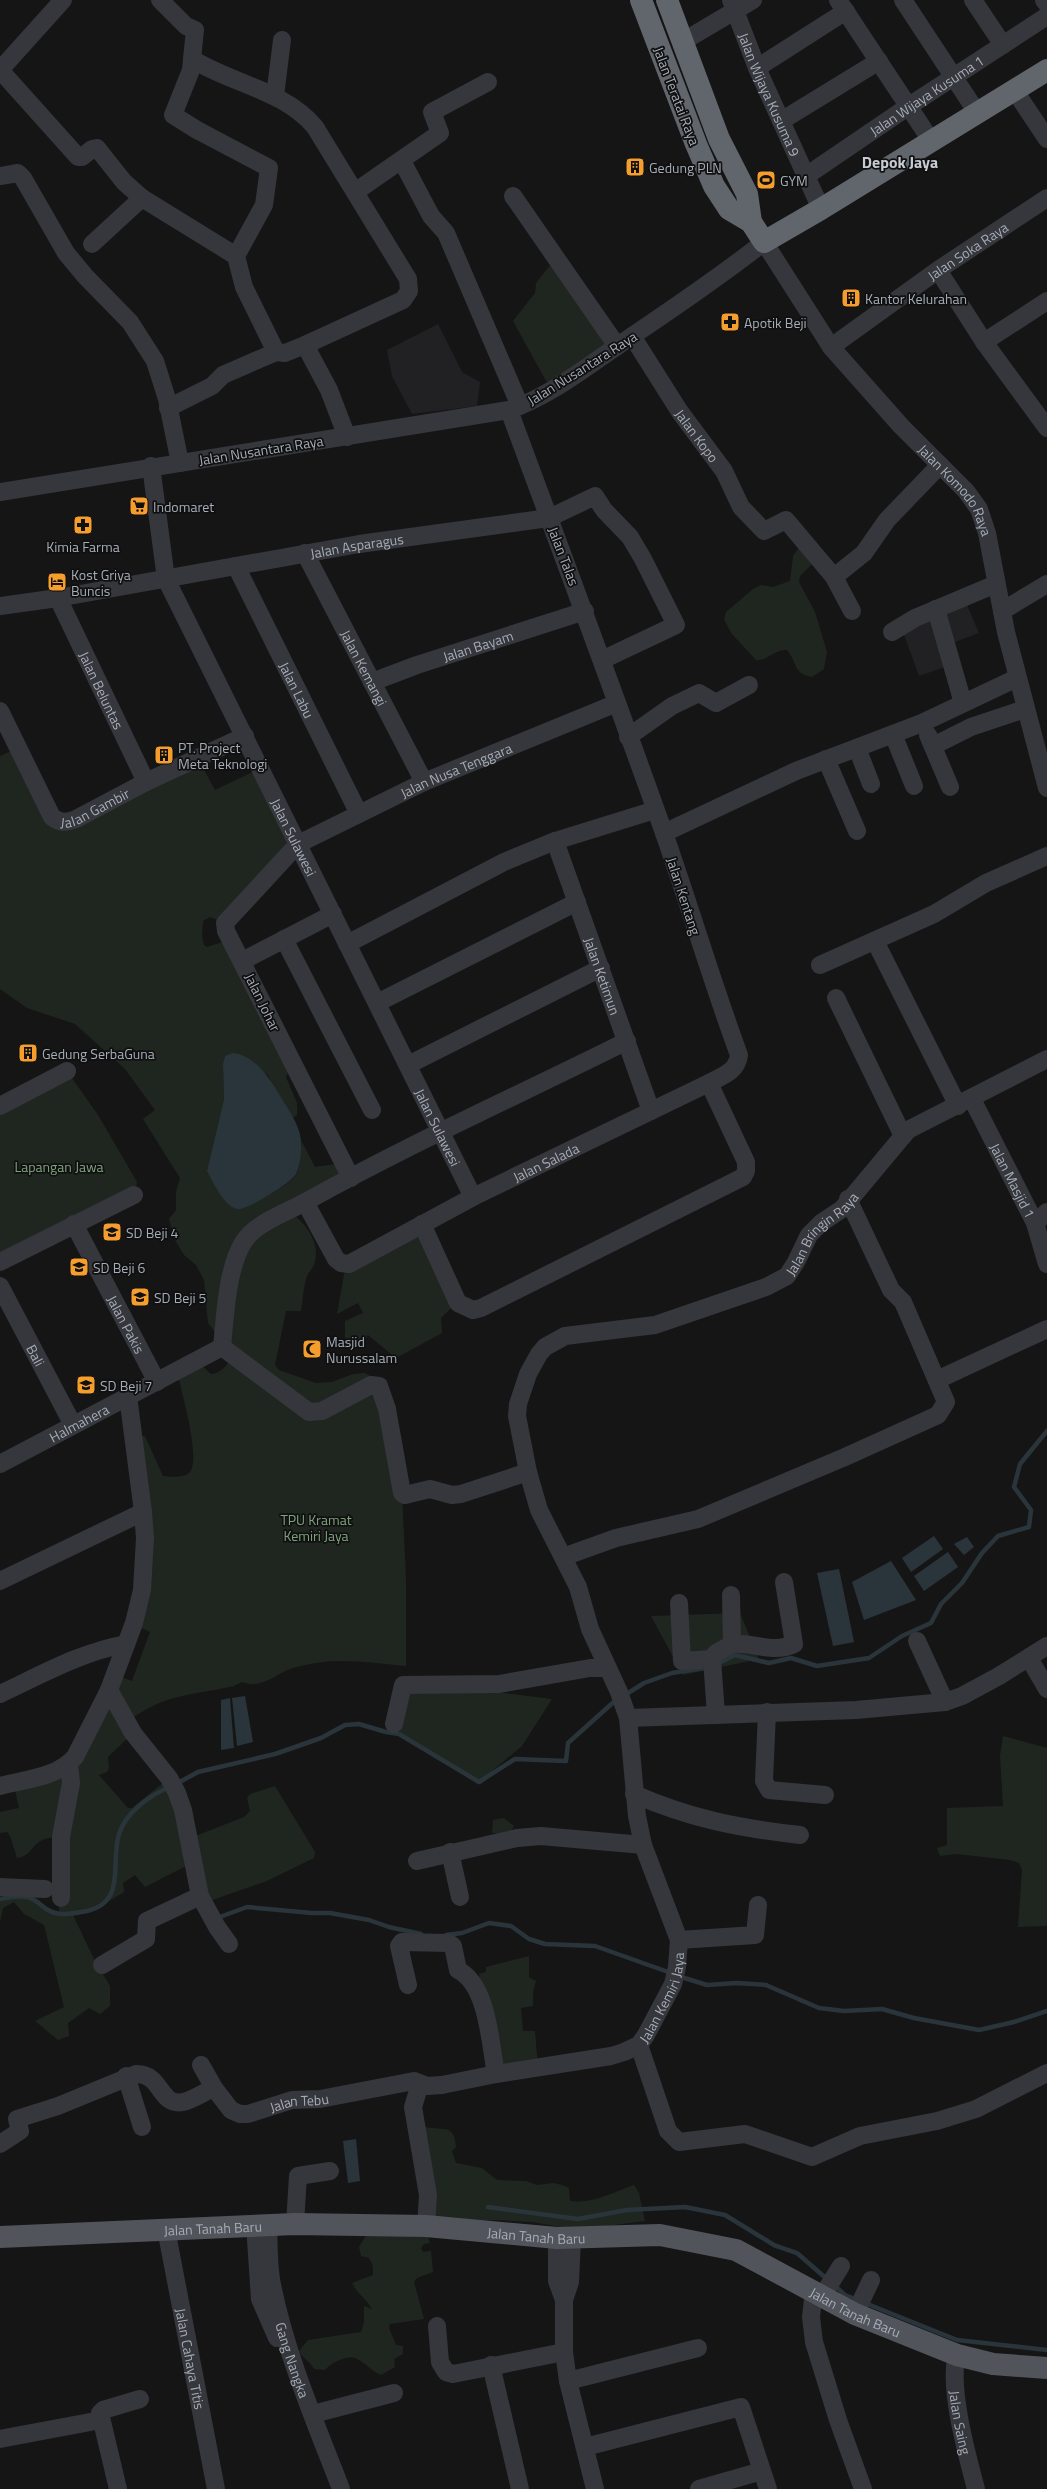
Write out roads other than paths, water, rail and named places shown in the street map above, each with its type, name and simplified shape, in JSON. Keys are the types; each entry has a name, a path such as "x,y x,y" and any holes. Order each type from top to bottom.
{"highway":[{"name":"Jalan Teratai Raya","path":"641,0 696,144 714,186 729,209 751,222"},
{"name":"Jalan Teratai Raya","path":"667,0 719,139 747,194 751,222 764,242"},
{"name":"Jalan Nusantara Raya","path":"764,242 822,209 1047,70"}],"main road":[{"name":"Jalan Tanah Baru","path":"0,2237 262,2225 295,2219 426,2223 564,2238 660,2235 736,2250 857,2309 957,2355 993,2364 1047,2368"}],"street":[{"path":"63,0 0,70 78,157 82,157 92,149 97,148 124,182 142,198 236,256"},
{"path":"160,0 186,26 195,30 191,70 173,115 197,130 269,168 264,206 236,256 244,287 276,352"},
{"path":"682,42 733,5 753,0"},
{"path":"903,0 978,114"},
{"path":"973,0 1003,45"},
{"path":"1044,0 1047,4"},
{"name":"Jalan Wijaya Kusuma 9","path":"733,5 757,68 822,209"},
{"path":"757,68 842,6 932,142"},
{"name":"Jalan Wijaya Kusuma 1","path":"806,176 909,106 1047,16"},
{"path":"275,96 282,40"},
{"path":"168,408 212,386 223,375 276,352 285,353 305,345 403,300 409,291 408,279 305,114 275,96 192,59"},
{"path":"781,121 879,61"},
{"path":"355,192 402,161 440,133 432,112 488,82"},
{"path":"1015,91 1047,139"},
{"name":"Jalan Talas","path":"402,161 431,216 446,233 515,408 549,518 585,611 617,703"},
{"path":"0,176 18,173 23,178 66,254 85,276 130,322 155,361 168,408 180,462"},
{"name":"Jalan Kopo","path":"513,196 680,412 724,472 741,507 764,532 786,520 834,577"},
{"path":"92,244 142,198"},
{"name":"Jalan Soka Raya","path":"831,347 938,270 1047,198"},
{"name":"Jalan Nusantara Raya","path":"1,489 347,437 515,408 566,380 625,341 716,280 764,242"},
{"name":"Jalan Komodo Raya","path":"764,242 831,347 901,426 966,491 979,509 987,533 996,584 1017,678 1047,788"},
{"path":"938,270 984,342 1047,428"},
{"path":"984,342 1047,301"},
{"path":"305,345 329,390 347,437"},
{"path":"852,611 834,577 864,553 887,520 940,465"},
{"name":"Jalan Sulawesi","path":"151,466 166,579 473,1197"},
{"name":"Jalan Asparagus","path":"0,606 58,598 305,553 549,518 595,496 604,510 630,537 676,622 673,628 602,660"},
{"name":"Jalan Kemangi","path":"305,553 424,782"},
{"name":"Jalan Labu","path":"236,566 360,814"},
{"path":"892,632 936,609 996,584"},
{"path":"1002,611 1047,584"},
{"name":"Jalan Beluntas","path":"58,598 146,782"},
{"path":"936,609 963,703"},
{"name":"Jalan Bayam","path":"372,682 417,665 585,611"},
{"path":"664,833 759,788 826,759 922,723 1017,678"},
{"path":"628,737 672,706 699,693 716,703 749,684"},
{"name":"Jalan Nusa Tenggara","path":"298,844 424,782 617,703"},
{"name":"Jalan Kentang","path":"617,703 628,737 664,833 739,1055"},
{"path":"933,746 971,727 1025,709"},
{"name":"Jalan Gambir","path":"1,717 52,817 58,822 67,822 76,819 146,782 245,736"},
{"path":"922,723 950,787"},
{"path":"893,734 914,786"},
{"path":"857,748 871,784"},
{"path":"826,759 857,831"},
{"path":"347,944 504,862 556,840 655,810"},
{"name":"Jalan Ketimun","path":"556,840 651,1111"},
{"name":"Jalan Johar","path":"298,844 225,923 226,931 350,1178"},
{"path":"820,965 875,942 934,914 986,883 1047,856"},
{"path":"377,1003 577,902"},
{"path":"242,961 333,914"},
{"path":"284,939 372,1110"},
{"name":"Jalan Masjid 1","path":"875,942 965,1102 1041,1218 1047,1264"},
{"path":"408,1066 601,968"},
{"path":"836,998 903,1136"},
{"path":"528,1472 461,1494 452,1495 430,1489 405,1494 402,1493 387,1409 378,1386 371,1385 322,1410 309,1412 222,1347 225,1315 232,1275 244,1241 262,1225 350,1178 627,1042"},
{"name":"Jalan Salada","path":"305,1202 336,1259 345,1264 473,1197 709,1083 735,1069 739,1055"},
{"name":"Jalan Bringin Raya","path":"563,1557 539,1510 528,1472 517,1416 518,1404 523,1395 526,1381 539,1354 545,1346 565,1336 655,1325 766,1287 787,1276 799,1257 809,1235 821,1223 842,1209 848,1199 908,1130 1047,1059"},
{"path":"0,1106 67,1071"},
{"path":"422,1224 458,1302 473,1310 481,1308 743,1177 746,1171 746,1162 709,1083"},
{"path":"0,1262 134,1195"},
{"path":"563,1557 616,1538 698,1519 845,1457 938,1415 946,1402 937,1380 903,1302 891,1290 848,1199"},
{"name":"Jalan Pakis","path":"74,1224 157,1382"},
{"name":"Bali","path":"0,1286 72,1425"},
{"path":"937,1380 1047,1329"},
{"name":"Halmahera","path":"0,1464 222,1347"},
{"path":"0,1786 50,1774 69,1764 80,1749 109,1690 139,1606 143,1584 145,1538 128,1396"},
{"path":"0,1581 143,1512"},
{"name":"Jalan Kemiri Jaya","path":"420,2084 442,2085 496,2074 611,2056 639,2045 675,1975 679,1940 643,1845 634,1794 623,1704 601,1667 578,1587 563,1557"},
{"path":"716,1715 713,1664 716,1652 732,1644 759,1648 779,1647 794,1644 784,1582"},
{"path":"731,1595 732,1644"},
{"path":"679,1603 682,1661 713,1664"},
{"path":"917,1641 944,1702"},
{"path":"0,1694 66,1663 107,1648 126,1644"},
{"path":"623,1704 716,1715 856,1710 944,1702 962,1696 1029,1658 1047,1646"},
{"path":"1029,1658 1047,1689"},
{"path":"394,1724 403,1685 499,1684 601,1667"},
{"path":"109,1690 133,1733 173,1785 183,1810 200,1896 213,1920 229,1944"},
{"path":"767,1712 766,1787 769,1790 825,1795"},
{"path":"61,1898 61,1845 71,1783 69,1764"},
{"path":"634,1794 687,1815 735,1827 800,1835"},
{"path":"416,1861 450,1852 517,1838 541,1836 643,1845"},
{"path":"450,1852 460,1897"},
{"path":"0,1887 46,1889"},
{"path":"102,1965 146,1939 147,1921 200,1896"},
{"path":"679,1940 755,1935 758,1905"},
{"path":"408,1985 399,1946 402,1942 449,1943 453,1946 458,1970 465,1973 483,1998 496,2074"},
{"path":"639,2045 668,2131 678,2142 745,2134 812,2156 860,2136 937,2121 976,2109 1047,2073"},
{"name":"Jalan Tebu","path":"201,2065 214,2088 232,2110 240,2114 248,2114 292,2100 320,2099 414,2081 420,2084"},
{"path":"0,2144 20,2131 17,2120 23,2116 58,2106 126,2076 146,2073 172,2102 182,2102 214,2088"},
{"path":"126,2076 142,2127"},
{"path":"420,2084 413,2107 428,2195 426,2223"},
{"path":"295,2219 296,2179 301,2174 330,2171"},
{"name":"Gang Nangka","path":"262,2225 260,2299 308,2420 341,2489"},
{"name":"Jalan Cahaya Titis","path":"166,2229 216,2489"},
{"path":"564,2238 557,2281 564,2300 564,2352 568,2381 594,2489"},
{"path":"841,2267 821,2291 811,2317 814,2342 863,2489"},
{"path":"857,2309 870,2281"},
{"path":"437,2326 440,2362 446,2372 453,2374 492,2365 564,2352"},
{"path":"568,2381 698,2348"},
{"name":"Jalan Saing","path":"957,2355 954,2366 959,2410 965,2446 976,2489"},
{"path":"492,2365 520,2489"},
{"path":"308,2420 394,2393"},
{"path":"118,2489 100,2413 102,2410 140,2399"},
{"path":"585,2447 741,2407 768,2489"},
{"path":"0,2439 101,2420"},
{"path":"699,2489 762,2471"}],"waterway":[{"path":"717,1664 735,1655 769,1663 791,1658 817,1666 869,1658 902,1636 931,1623 941,1604 962,1583 982,1553 998,1536 1029,1527 1031,1510 1014,1487 1020,1464 1047,1431"},
{"path":"625,1695 644,1683 672,1673 704,1668"},
{"path":"176,1784 198,1772 275,1754 321,1738 345,1725 359,1724 386,1732 399,1734 479,1782 515,1759 566,1761 568,1743 617,1699"},
{"path":"0,1899 24,1896 35,1900 52,1912 62,1914 87,1911 99,1906 108,1899 115,1880 117,1845 122,1826 127,1818 140,1805 162,1790 170,1787"},
{"path":"217,1918 247,1907 312,1913 330,1913 369,1920 389,1927 421,1934"},
{"path":"446,1935 462,1933 489,1923 511,1926 529,1939 545,1944 595,1946 671,1973"},
{"path":"678,1976 707,1985 737,1983 766,1985 819,2008 844,2011 882,2009 914,2018 979,2030 1014,2022 1047,2011"},
{"path":"488,2207 578,2219 627,2210 685,2207 725,2215 774,2245 797,2253 828,2280"},
{"path":"834,2285 845,2295 858,2300"},
{"path":"865,2303 957,2340 1047,2350"}],"place":[{"name":"Gedung PLN","path":"635,167"},
{"name":"GYM","path":"766,180"},
{"name":"Kantor Kelurahan","path":"851,298"},
{"name":"Apotik Beji","path":"730,322"},
{"name":"Indomaret","path":"139,506"},
{"name":"Kimia Farma","path":"83,525"},
{"name":"Kost Griya Buncis","path":"57,582"},
{"name":"PT. Project Meta Teknologi","path":"164,755"},
{"name":"Gedung SerbaGuna","path":"28,1053"},
{"name":"SD Beji 4","path":"112,1232"},
{"name":"SD Beji 6","path":"79,1267"},
{"name":"SD Beji 5","path":"140,1297"},
{"name":"Masjid Nurussalam","path":"312,1349"},
{"name":"SD Beji 7","path":"86,1385"}],"district":[{"name":"Depok Jaya","path":"900,162"}],"park label":[{"name":"Lapangan Jawa","path":"59,1166"},
{"name":"TPU Kramat Kemiri Jaya","path":"316,1528"}]}
